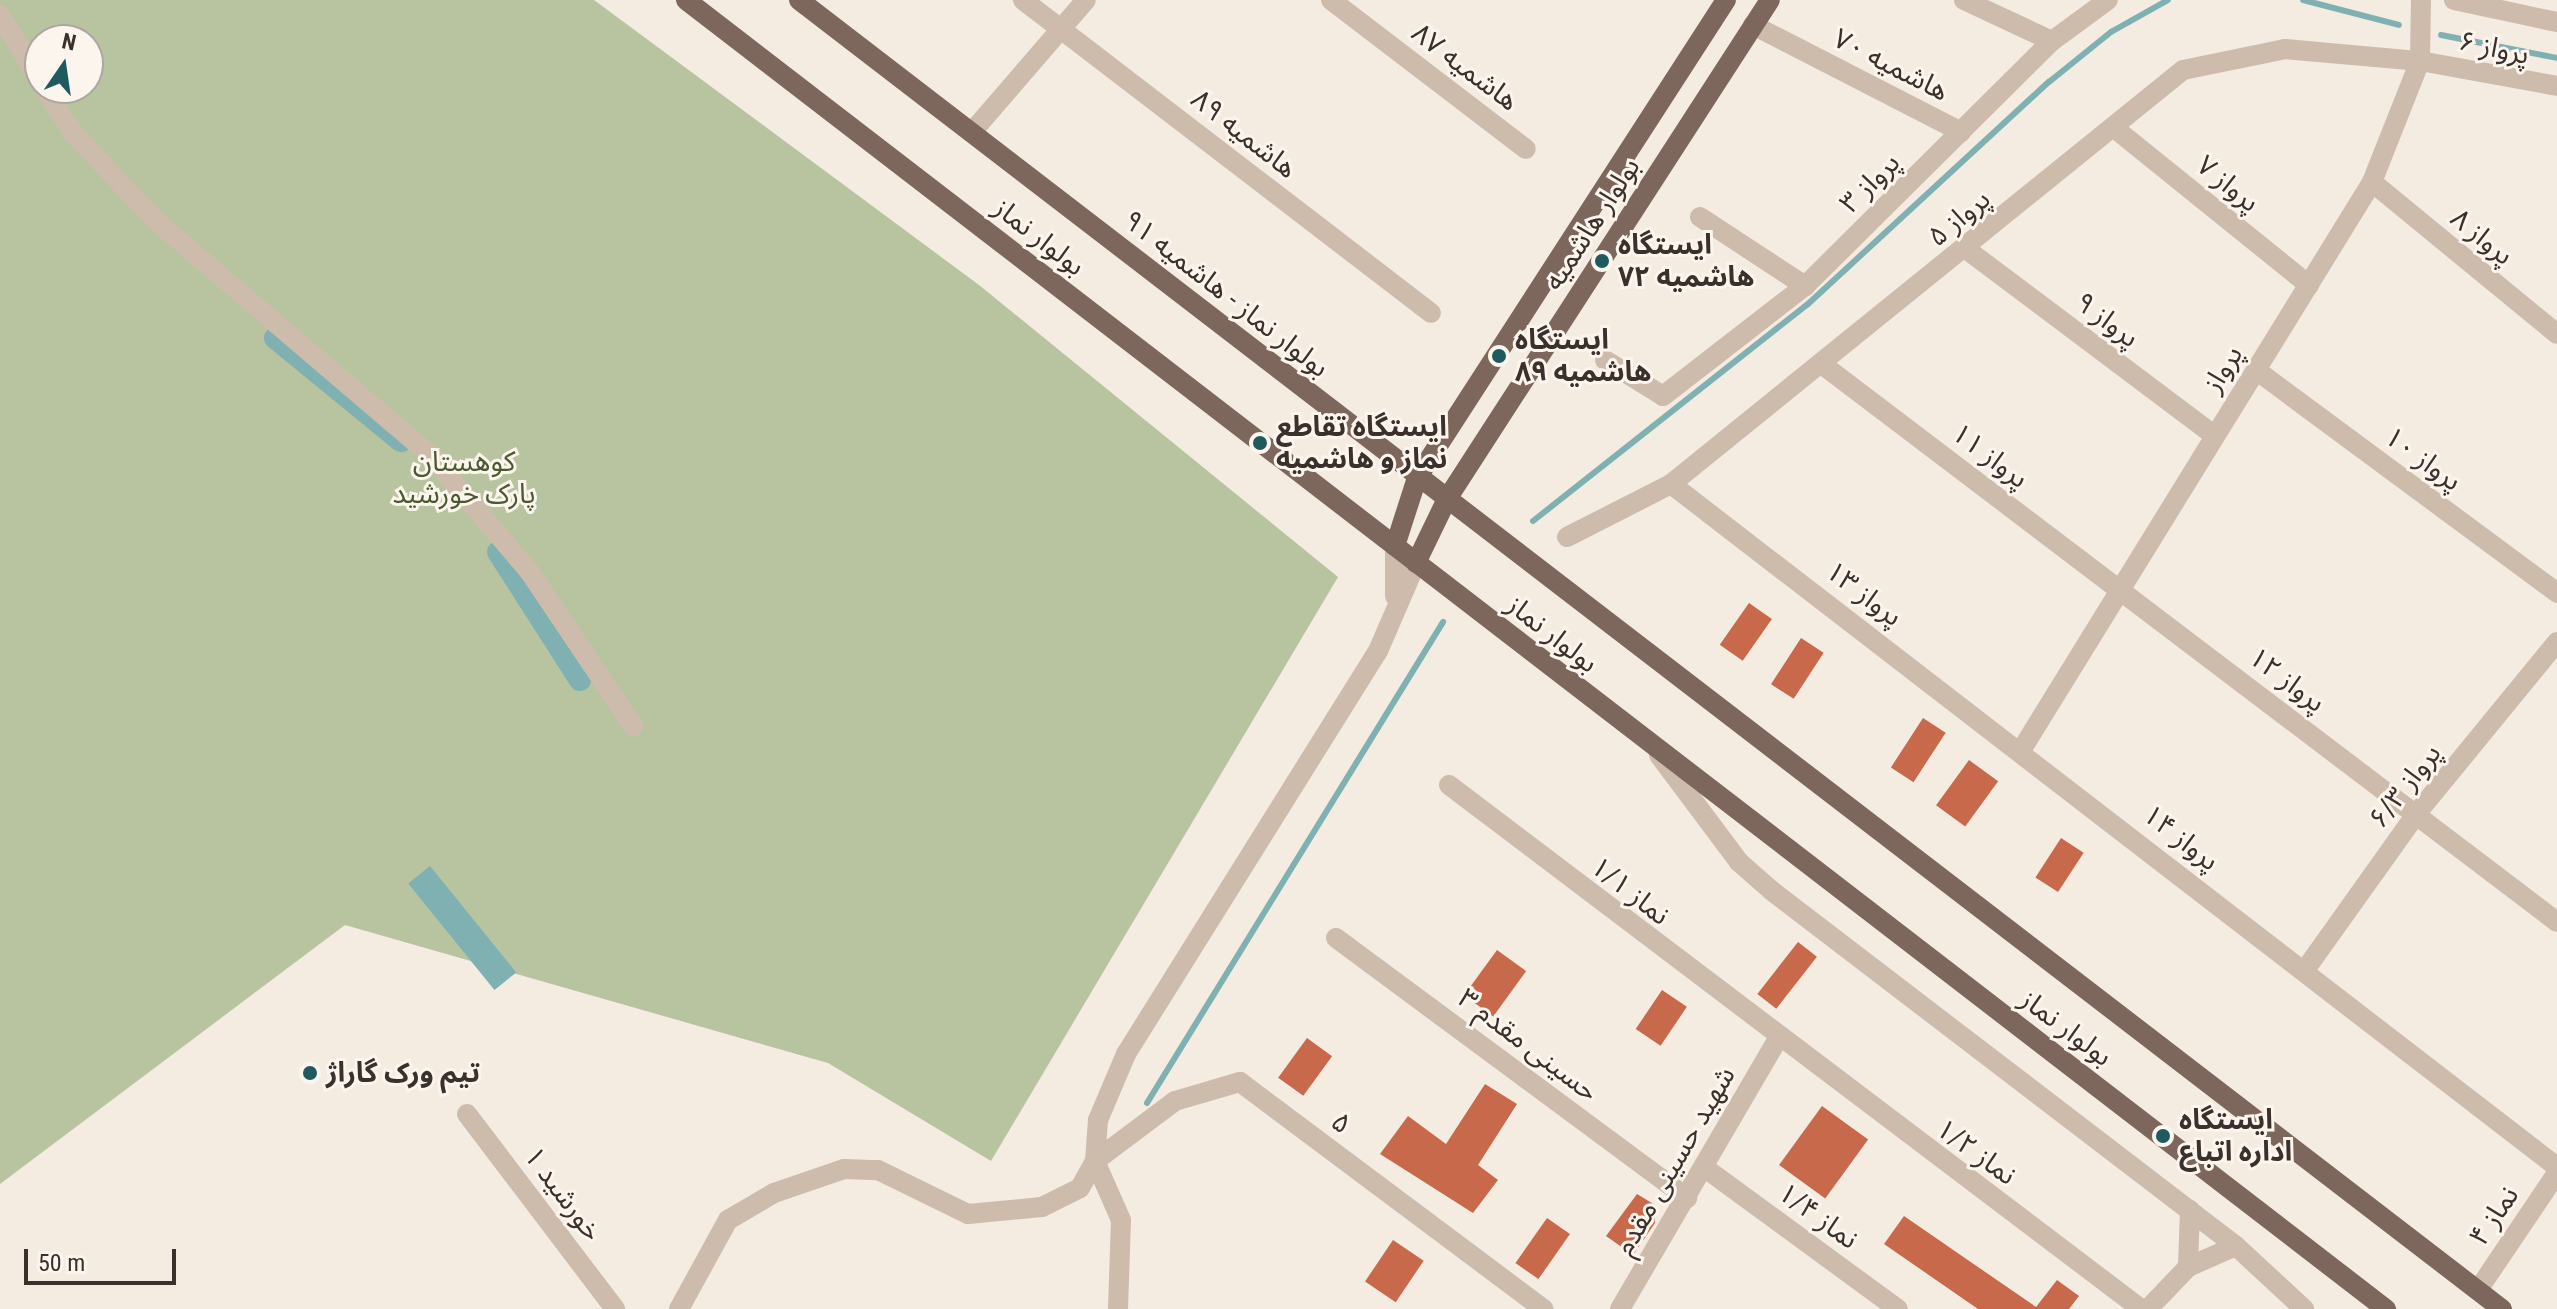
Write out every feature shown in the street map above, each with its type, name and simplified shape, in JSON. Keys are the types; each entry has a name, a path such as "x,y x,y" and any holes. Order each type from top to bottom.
{"main road":[{"name":"بولوار نماز","path":"686,0 1395,546 1659,755 2386,1309"},
{"path":"799,0 972,132"},
{"name":"بولوار هاشمیه","path":"1395,546 1417,478 1726,0"},
{"name":"بولوار هاشمیه","path":"1416,563 1447,499 1770,0"},
{"name":"بولوار نماز - هاشمیه ۹۱","path":"972,132 1447,499"},
{"name":"بولوار نماز","path":"1447,499 2502,1309"}],"street":[{"name":"هاشمیه ۸۹","path":"1023,0 1431,313"},
{"path":"972,132 1086,0"},
{"name":"هاشمیه ۸۷","path":"1331,0 1526,149"},
{"path":"1964,0 2052,41"},
{"name":"پرواز ۳","path":"1605,360 1663,396 1805,286 2052,41 2108,0"},
{"name":"پرواز","path":"2022,749 2123,592 2372,182 2420,61 2421,0"},
{"path":"2454,0 2557,22"},
{"path":"0,15 24,55"},
{"name":"هاشمیه ۷۰","path":"1753,25 1961,132"},
{"name":"پرواز ۵","path":"1567,537 1671,484 1823,365 2183,70 2239,53 2420,61"},
{"name":"پرواز ۶","path":"2420,61 2557,86"},
{"path":"54,104 74,134 155,220 431,456 476,505 633,726"},
{"name":"پرواز ۷","path":"2113,127 2309,285"},
{"name":"پرواز ۸","path":"2372,182 2557,334"},
{"path":"1700,217 1805,286"},
{"name":"پرواز ۹","path":"1966,249 2215,436"},
{"name":"پرواز ۱۱","path":"1823,365 2123,592"},
{"name":"پرواز ۱۰","path":"2256,370 2557,593"},
{"name":"پرواز ۱۳","path":"1671,484 2022,749"},
{"path":"1394,600 1395,546"},
{"path":"679,1309 728,1220 774,1193 844,1169 878,1170 968,1214 1003,1216 1080,1188 1095,1161 1098,1120 1126,1054 1378,651 1394,600 1416,563"},
{"name":"پرواز ۱۲","path":"2123,592 2557,922"},
{"name":"پرواز ۶/۳","path":"2305,970 2417,813 2557,642"},
{"name":"پرواز ۱۴","path":"2022,749 2557,1167"},
{"path":"1659,755 1739,862 1772,891 2236,1246 2304,1309"},
{"name":"نماز ۱/۱","path":"1449,785 1777,1040"},
{"name":"حسینی مقدم ۳","path":"1336,938 1687,1198"},
{"name":"شهید حسینی مقدم","path":"1620,1309 1777,1040"},
{"name":"نماز ۱/۲","path":"1777,1040 2141,1309"},
{"name":"۵","path":"1095,1161 1175,1101 1240,1082 1543,1309"},
{"name":"خورشید ۱","path":"467,1114 615,1309"},
{"path":"1095,1161 1121,1220 1118,1309"},
{"name":"نماز ۱/۴","path":"1705,1168 1898,1309"},
{"name":"نماز ۴","path":"2478,1290 2557,1173"},
{"path":"2188,1267 2190,1210"},
{"path":"2148,1309 2188,1267 2236,1246"}],"green space":[{"name":"کوهستان پارک خورشید","path":"0,0 594,0 979,285 1338,577 991,1161 828,1063 345,925 0,1184"}],"water":[{"path":"430,866 516,972 494,990 408,884"}],"building":[{"path":"1749,603 1772,619 1743,661 1720,645"},
{"path":"1801,638 1824,653 1794,699 1771,684"},
{"path":"1923,718 1946,733 1914,782 1891,767"},
{"path":"1969,760 1998,781 1965,826 1936,805"},
{"path":"2061,838 2084,853 2058,892 2035,877"},
{"path":"1798,942 1817,957 1776,1009 1757,994"},
{"path":"1497,950 1526,971 1493,1016 1464,995"},
{"path":"1662,990 1687,1007 1661,1046 1636,1029"},
{"path":"1307,1038 1332,1056 1303,1096 1278,1078"},
{"path":"1485,1084 1517,1104 1478,1165 1498,1180 1473,1213 1380,1154 1408,1116 1446,1144"},
{"path":"1822,1106 1868,1140 1825,1199 1779,1165"},
{"path":"1637,1194 1655,1205 1655,1223 1633,1255 1606,1236"},
{"path":"1904,1216 2036,1307 2057,1280 2079,1296 2069,1309 1978,1309 1884,1244"},
{"path":"1547,1218 1570,1234 1538,1279 1515,1263"},
{"path":"1393,1240 1424,1261 1396,1302 1365,1281"}],"waterway":[{"path":"1533,521 1808,304 2049,82 2111,32 2168,0"},
{"path":"2303,0 2399,25"},
{"path":"2441,35 2557,58"},
{"path":"275,338 401,441"},
{"path":"498,552 580,680"},
{"path":"1147,1103 1443,622"}],"place":[{"name":"ایستگاه هاشمیه ۷۲","path":"1602,261"},
{"name":"ایستگاه هاشمیه ۸۹","path":"1499,356"},
{"name":"ایستگاه تقاطع نماز و هاشمیه","path":"1260,443"},
{"name":"تیم ورک گاراژ","path":"310,1073"},
{"name":"ایستگاه اداره اتباع","path":"2163,1136"}]}
